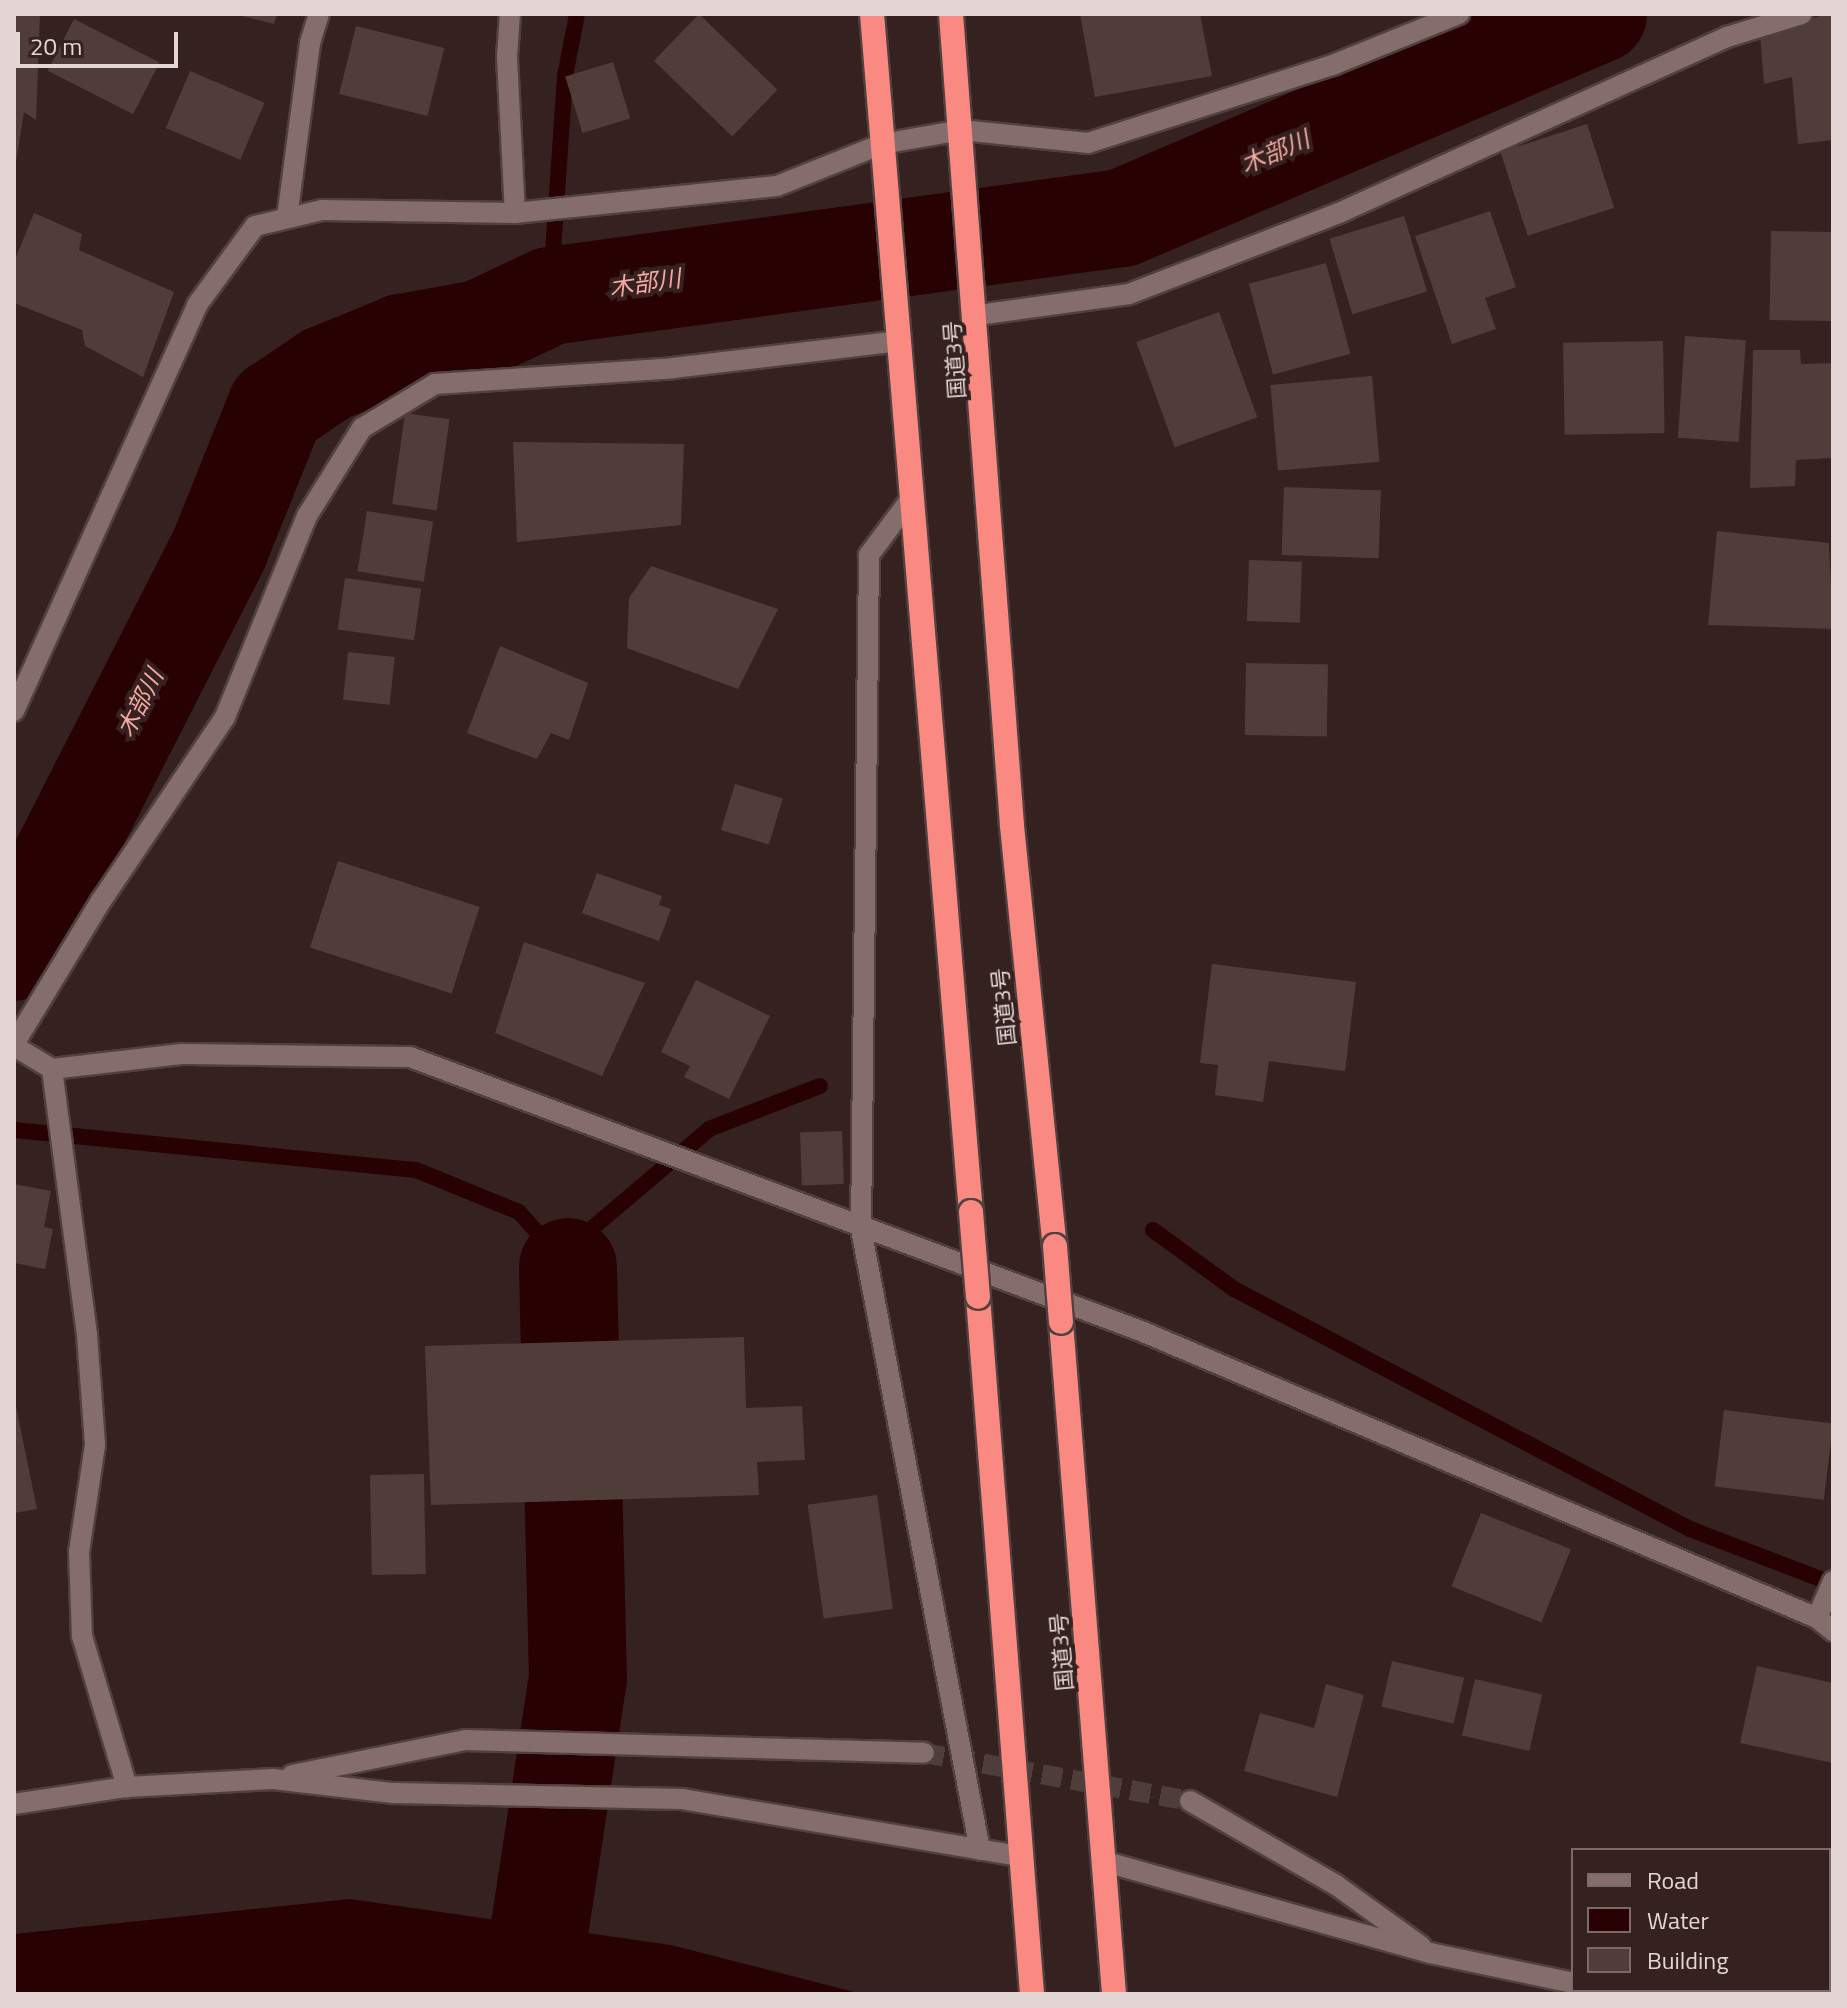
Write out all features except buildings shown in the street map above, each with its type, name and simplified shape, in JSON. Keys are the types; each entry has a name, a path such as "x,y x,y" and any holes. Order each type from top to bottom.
{"highway":[{"path":"872,14 882,170 913,496 1032,1994"},
{"name":"国道3号","path":"951,14 978,315 1012,826 1055,1246 1106,1862 1114,1994"}],"street":[{"path":"287,218 310,43 319,14"},
{"path":"510,14 507,57 515,213"},
{"path":"14,711 197,305 255,226 322,210 515,213 777,186 882,144 961,130 1088,143 1335,64 1459,14"},
{"path":"978,315 1129,294 1339,213 1727,37 1802,14"},
{"path":"899,341 673,368 435,384 362,428 307,516 225,717 101,901 14,1045 52,1069 181,1054 410,1057 861,1229 1141,1331 1825,1625 1833,1581"},
{"path":"913,496 869,555 861,1229 980,1850"},
{"path":"52,1069 87,1335 95,1445 79,1552 82,1636 127,1787"},
{"path":"14,1804 127,1787 273,1779 466,1740 924,1753"},
{"path":"273,1779 393,1793 682,1799 980,1850 1022,1866"},
{"path":"1190,1801 1336,1885 1430,1953"},
{"path":"1106,1862 1430,1953 1571,1983"}],"water":[{"path":"350,1899 671,1945 862,1994 14,1994 14,1934"}],"waterway":[{"path":"550,296 565,76 577,14"},
{"name":"木部川","path":"14,952 220,547 276,408 326,374 402,343 480,329 550,296 1122,218 1598,14"},
{"path":"14,1130 416,1170 519,1212 568,1267 583,1236 709,1129 820,1086"},
{"path":"1153,1230 1234,1289 1690,1529 1833,1584"},
{"path":"540,1926 578,1679 568,1267"}],"tunnel":[{"path":"924,1753 1190,1801"}]}
